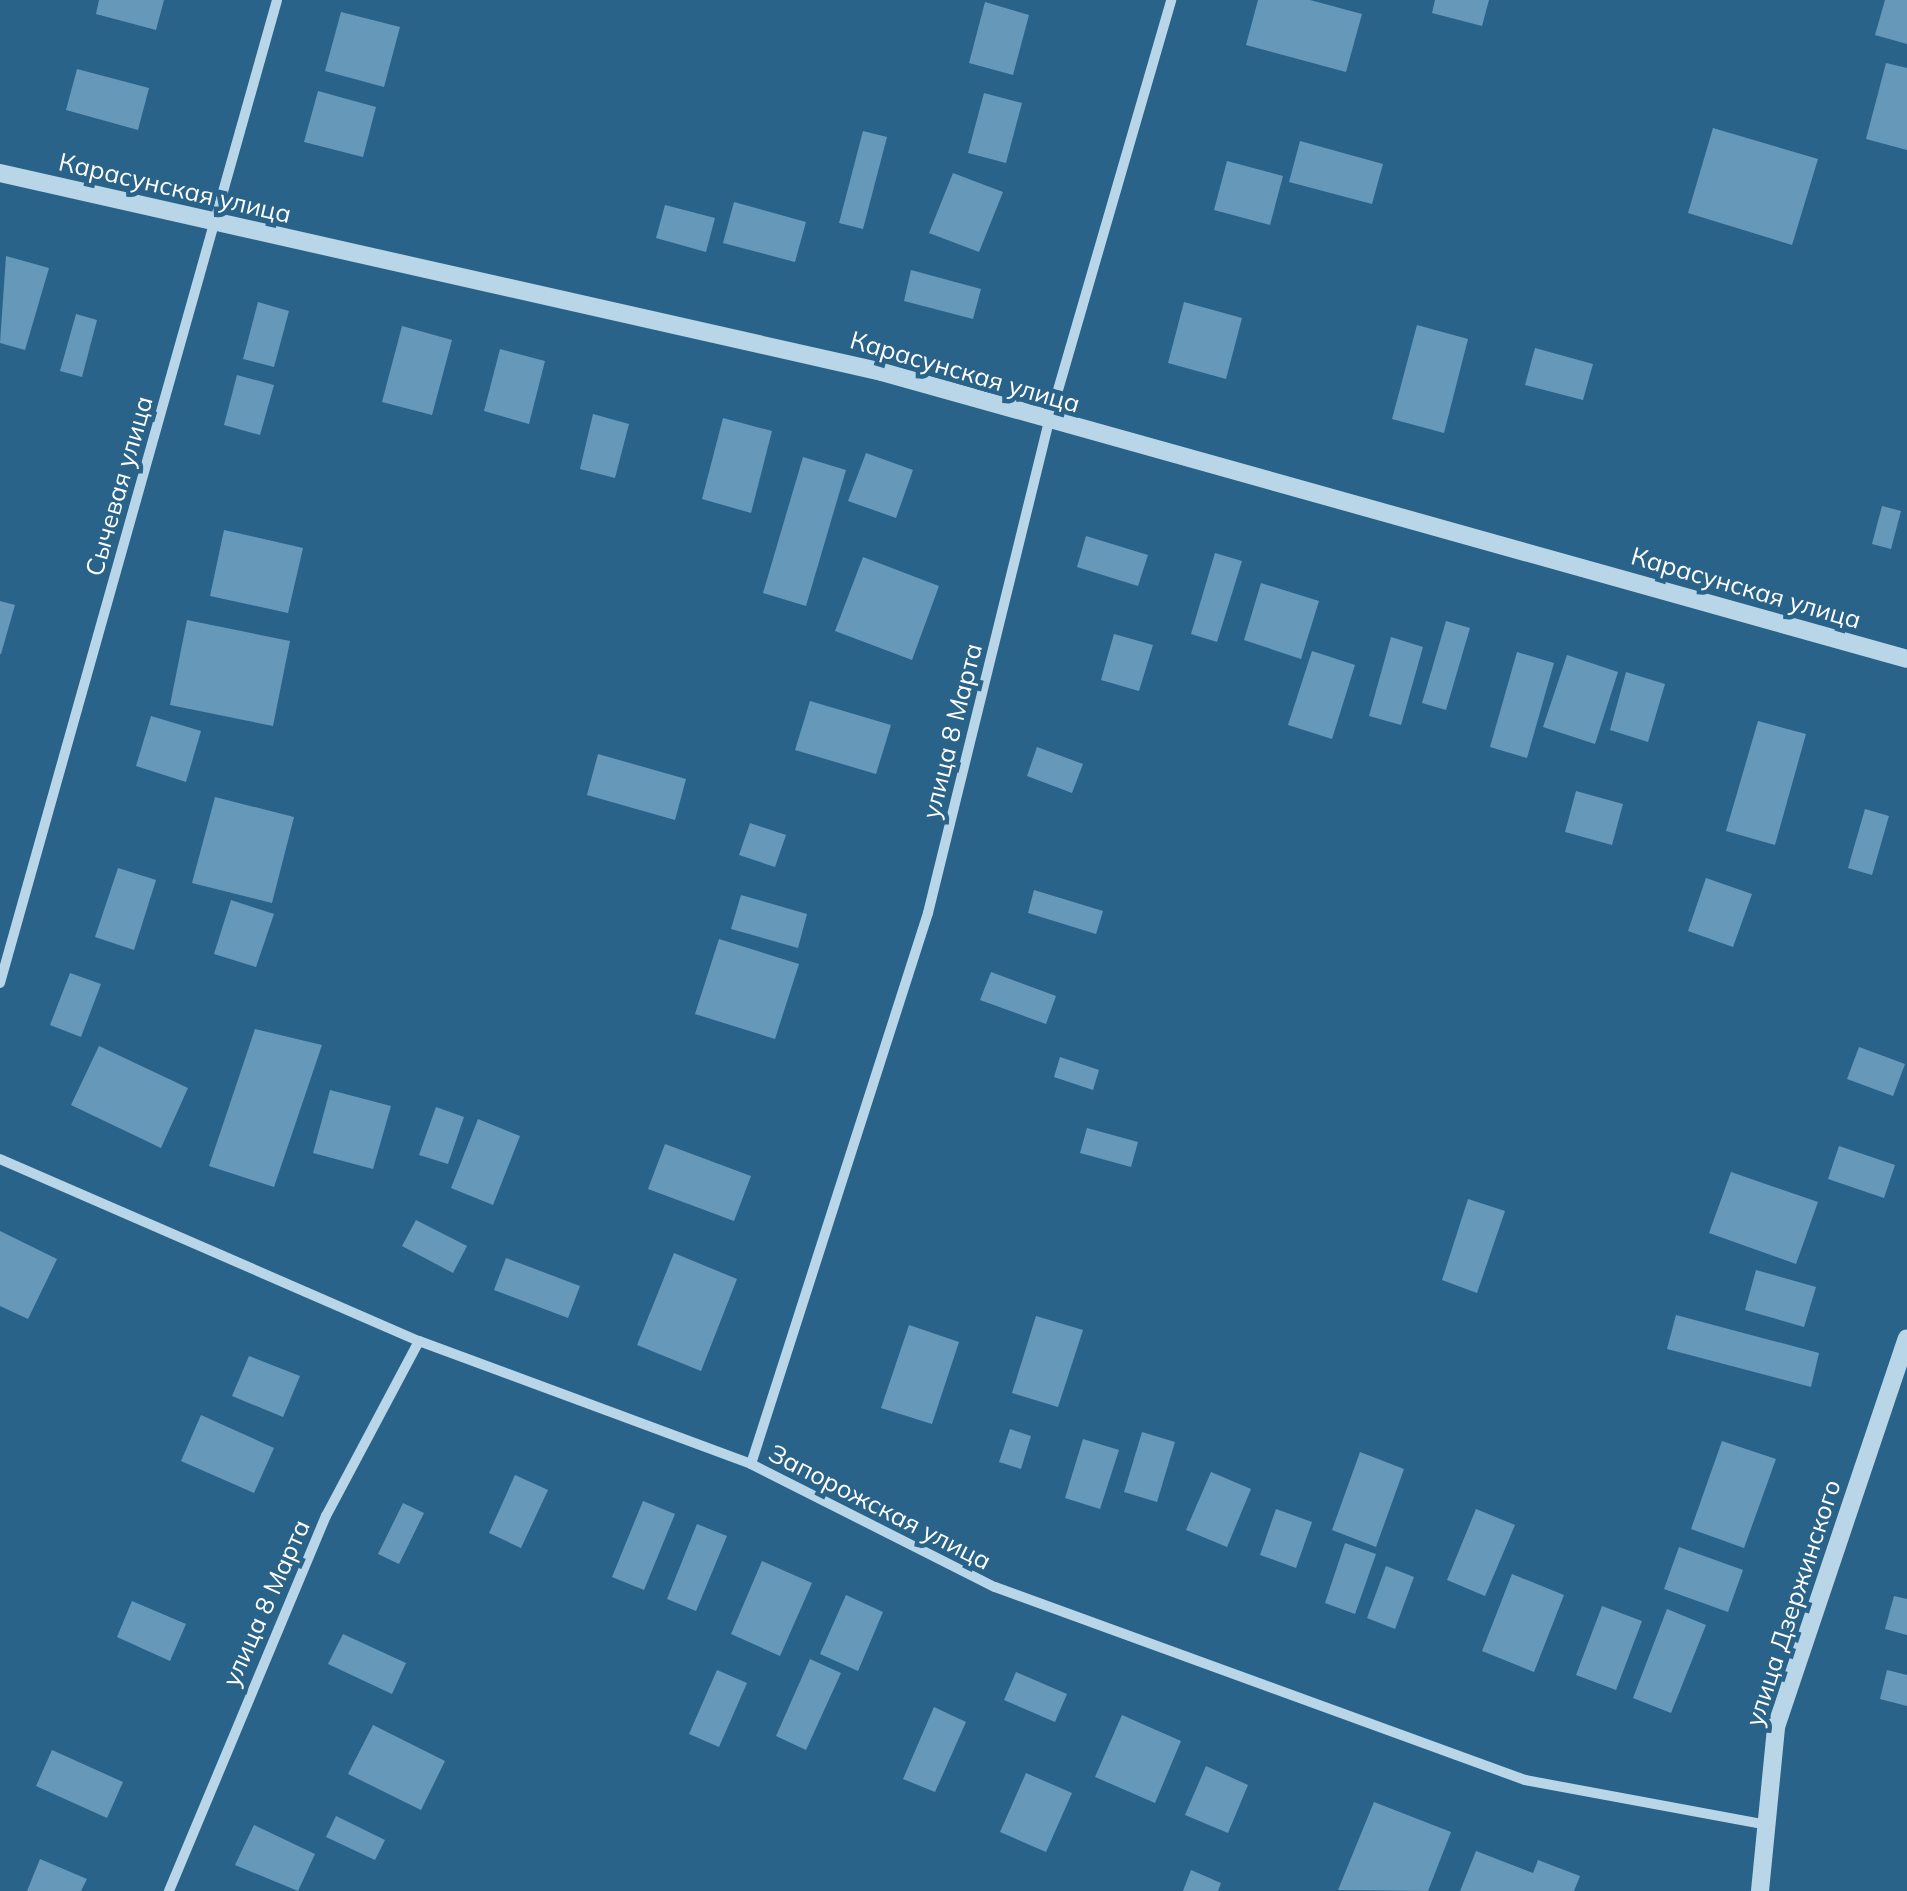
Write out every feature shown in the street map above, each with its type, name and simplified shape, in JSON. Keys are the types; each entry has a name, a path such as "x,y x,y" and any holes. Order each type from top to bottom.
{"street":[{"name":"Сычевая улица","path":"0,983 277,0"},
{"name":"улица 8 Марта","path":"751,1464 928,913 1048,421 1171,0"},
{"name":"Карасунская улица","path":"0,173 882,372 1907,659"},
{"name":"Запорожская улица","path":"0,1159 419,1340 751,1464 996,1587 1506,1774 1762,1824"},
{"name":"улица Дзержинского","path":"1760,1891 1762,1824 1776,1728 1907,1338"},
{"name":"улица 8 Марта","path":"169,1891 326,1516 419,1340"}],"building":[{"path":"99,0 164,0 156,30 96,14"},
{"path":"1258,0 1310,0 1362,14 1346,72 1246,45"},
{"path":"1435,0 1489,0 1482,26 1432,13"},
{"path":"1885,0 1907,0 1907,44 1875,35"},
{"path":"985,2 1029,15 1013,75 969,63"},
{"path":"341,12 400,27 384,87 325,71"},
{"path":"1886,63 1907,68 1907,150 1866,139"},
{"path":"77,69 149,88 138,130 66,110"},
{"path":"318,91 376,107 363,157 304,142"},
{"path":"984,93 1022,103 1006,163 968,153"},
{"path":"1713,128 1818,159 1792,245 1688,213"},
{"path":"863,131 887,137 863,229 839,223"},
{"path":"1300,141 1383,164 1372,204 1289,182"},
{"path":"1227,161 1283,176 1270,225 1214,210"},
{"path":"953,173 1003,192 979,252 929,233"},
{"path":"734,202 806,222 795,262 723,243"},
{"path":"665,205 715,218 706,252 656,238"},
{"path":"6,256 49,268 25,350 0,343"},
{"path":"911,270 981,289 973,319 904,301"},
{"path":"258,302 289,311 274,367 243,359"},
{"path":"1184,302 1242,318 1226,379 1168,363"},
{"path":"76,314 97,320 82,377 60,371"},
{"path":"1417,325 1468,339 1444,433 1392,419"},
{"path":"402,326 452,340 432,415 382,402"},
{"path":"1535,348 1593,364 1583,400 1525,385"},
{"path":"500,349 545,361 529,424 484,411"},
{"path":"237,375 274,385 260,435 224,425"},
{"path":"593,414 629,424 615,478 580,469"},
{"path":"723,418 772,431 751,513 702,499"},
{"path":"866,453 913,470 896,518 848,501"},
{"path":"803,457 846,470 806,606 763,593"},
{"path":"1882,506 1901,511 1891,549 1872,544"},
{"path":"224,530 303,548 288,613 210,596"},
{"path":"1086,536 1148,555 1138,586 1077,567"},
{"path":"1215,553 1242,561 1217,642 1191,634"},
{"path":"863,557 939,586 912,660 835,631"},
{"path":"1261,583 1319,601 1301,659 1244,640"},
{"path":"0,601 15,605 1,654 0,654"},
{"path":"187,620 290,641 273,726 170,705"},
{"path":"1446,621 1470,628 1446,710 1422,703"},
{"path":"1114,634 1153,645 1139,691 1101,680"},
{"path":"1391,637 1423,647 1401,725 1369,716"},
{"path":"1312,651 1355,665 1332,739 1288,725"},
{"path":"1517,652 1554,663 1527,758 1490,747"},
{"path":"1567,655 1618,672 1595,744 1543,727"},
{"path":"1626,672 1665,684 1648,742 1610,730"},
{"path":"810,701 891,725 876,774 795,750"},
{"path":"151,716 201,731 186,782 136,766"},
{"path":"1758,721 1806,734 1775,845 1726,831"},
{"path":"1037,747 1083,764 1072,793 1027,776"},
{"path":"598,754 686,779 675,820 587,795"},
{"path":"1576,791 1623,804 1612,845 1565,832"},
{"path":"215,797 294,817 272,903 192,883"},
{"path":"1865,809 1889,816 1872,875 1848,868"},
{"path":"750,823 786,835 775,867 739,855"},
{"path":"118,868 156,880 134,950 95,937"},
{"path":"1706,878 1752,894 1733,947 1688,931"},
{"path":"1034,890 1103,911 1096,934 1028,913"},
{"path":"741,895 807,914 798,948 731,929"},
{"path":"231,900 274,914 256,967 214,954"},
{"path":"719,939 799,964 775,1039 695,1014"},
{"path":"991,972 1056,996 1046,1024 980,1000"},
{"path":"70,973 101,984 81,1037 50,1025"},
{"path":"255,1029 322,1045 274,1187 209,1166"},
{"path":"99,1046 188,1088 161,1148 71,1105"},
{"path":"1859,1047 1905,1064 1893,1096 1847,1079"},
{"path":"1060,1057 1099,1070 1093,1090 1054,1077"},
{"path":"330,1090 391,1106 373,1169 313,1153"},
{"path":"436,1107 464,1117 448,1164 419,1155"},
{"path":"478,1119 520,1136 493,1205 451,1188"},
{"path":"1087,1128 1138,1142 1131,1167 1080,1153"},
{"path":"665,1144 751,1176 734,1221 648,1189"},
{"path":"1839,1146 1895,1165 1884,1198 1828,1179"},
{"path":"1731,1172 1818,1202 1796,1264 1709,1233"},
{"path":"1468,1199 1505,1211 1477,1293 1442,1280"},
{"path":"416,1220 467,1246 453,1273 402,1246"},
{"path":"0,1231 57,1259 28,1319 0,1306"},
{"path":"674,1253 737,1279 701,1371 637,1345"},
{"path":"506,1258 580,1286 568,1318 494,1290"},
{"path":"1756,1270 1816,1287 1804,1327 1745,1310"},
{"path":"1676,1315 1819,1353 1811,1387 1667,1349"},
{"path":"1036,1316 1083,1330 1058,1407 1012,1393"},
{"path":"909,1325 959,1342 932,1424 881,1408"},
{"path":"249,1356 300,1376 283,1417 232,1396"},
{"path":"201,1415 274,1448 254,1493 181,1461"},
{"path":"1010,1429 1031,1436 1021,1469 999,1462"},
{"path":"1142,1432 1175,1442 1157,1502 1124,1492"},
{"path":"1083,1439 1119,1450 1100,1509 1065,1498"},
{"path":"1722,1441 1776,1459 1744,1548 1691,1529"},
{"path":"1360,1452 1404,1469 1376,1547 1332,1530"},
{"path":"1211,1472 1251,1489 1227,1547 1186,1530"},
{"path":"515,1475 548,1490 521,1548 489,1533"},
{"path":"643,1501 675,1514 644,1590 612,1577"},
{"path":"403,1503 424,1513 399,1564 378,1554"},
{"path":"1276,1509 1312,1522 1296,1568 1260,1555"},
{"path":"1476,1509 1515,1525 1485,1596 1447,1580"},
{"path":"697,1524 727,1536 696,1611 667,1599"},
{"path":"1345,1543 1376,1554 1355,1614 1325,1603"},
{"path":"1679,1547 1743,1570 1728,1612 1664,1589"},
{"path":"762,1561 812,1583 780,1656 731,1634"},
{"path":"1386,1566 1414,1577 1395,1629 1367,1618"},
{"path":"1512,1574 1564,1595 1534,1672 1482,1651"},
{"path":"846,1595 883,1612 858,1671 820,1654"},
{"path":"1894,1596 1907,1599 1907,1635 1885,1629"},
{"path":"132,1601 186,1624 170,1661 117,1637"},
{"path":"1602,1606 1642,1621 1616,1690 1576,1675"},
{"path":"1667,1609 1706,1625 1671,1713 1633,1698"},
{"path":"343,1634 406,1663 392,1694 328,1664"},
{"path":"810,1659 841,1673 806,1750 776,1736"},
{"path":"717,1670 747,1683 719,1747 689,1734"},
{"path":"1887,1670 1907,1675 1907,1706 1880,1699"},
{"path":"1016,1672 1067,1694 1055,1722 1004,1700"},
{"path":"934,1707 966,1722 935,1792 903,1779"},
{"path":"1122,1715 1181,1741 1155,1803 1095,1777"},
{"path":"373,1725 445,1761 421,1810 348,1774"},
{"path":"52,1750 123,1782 107,1818 36,1786"},
{"path":"1206,1766 1248,1785 1228,1833 1185,1815"},
{"path":"1026,1773 1072,1793 1046,1852 1000,1832"},
{"path":"1374,1802 1451,1832 1428,1891 1338,1890"},
{"path":"336,1816 385,1840 375,1860 326,1837"},
{"path":"254,1825 315,1854 298,1891 235,1865"},
{"path":"1476,1851 1533,1873 1538,1860 1580,1876 1574,1891 1460,1891"},
{"path":"40,1859 87,1879 81,1891 27,1891"},
{"path":"1191,1870 1221,1883 1218,1891 1183,1891"}]}
